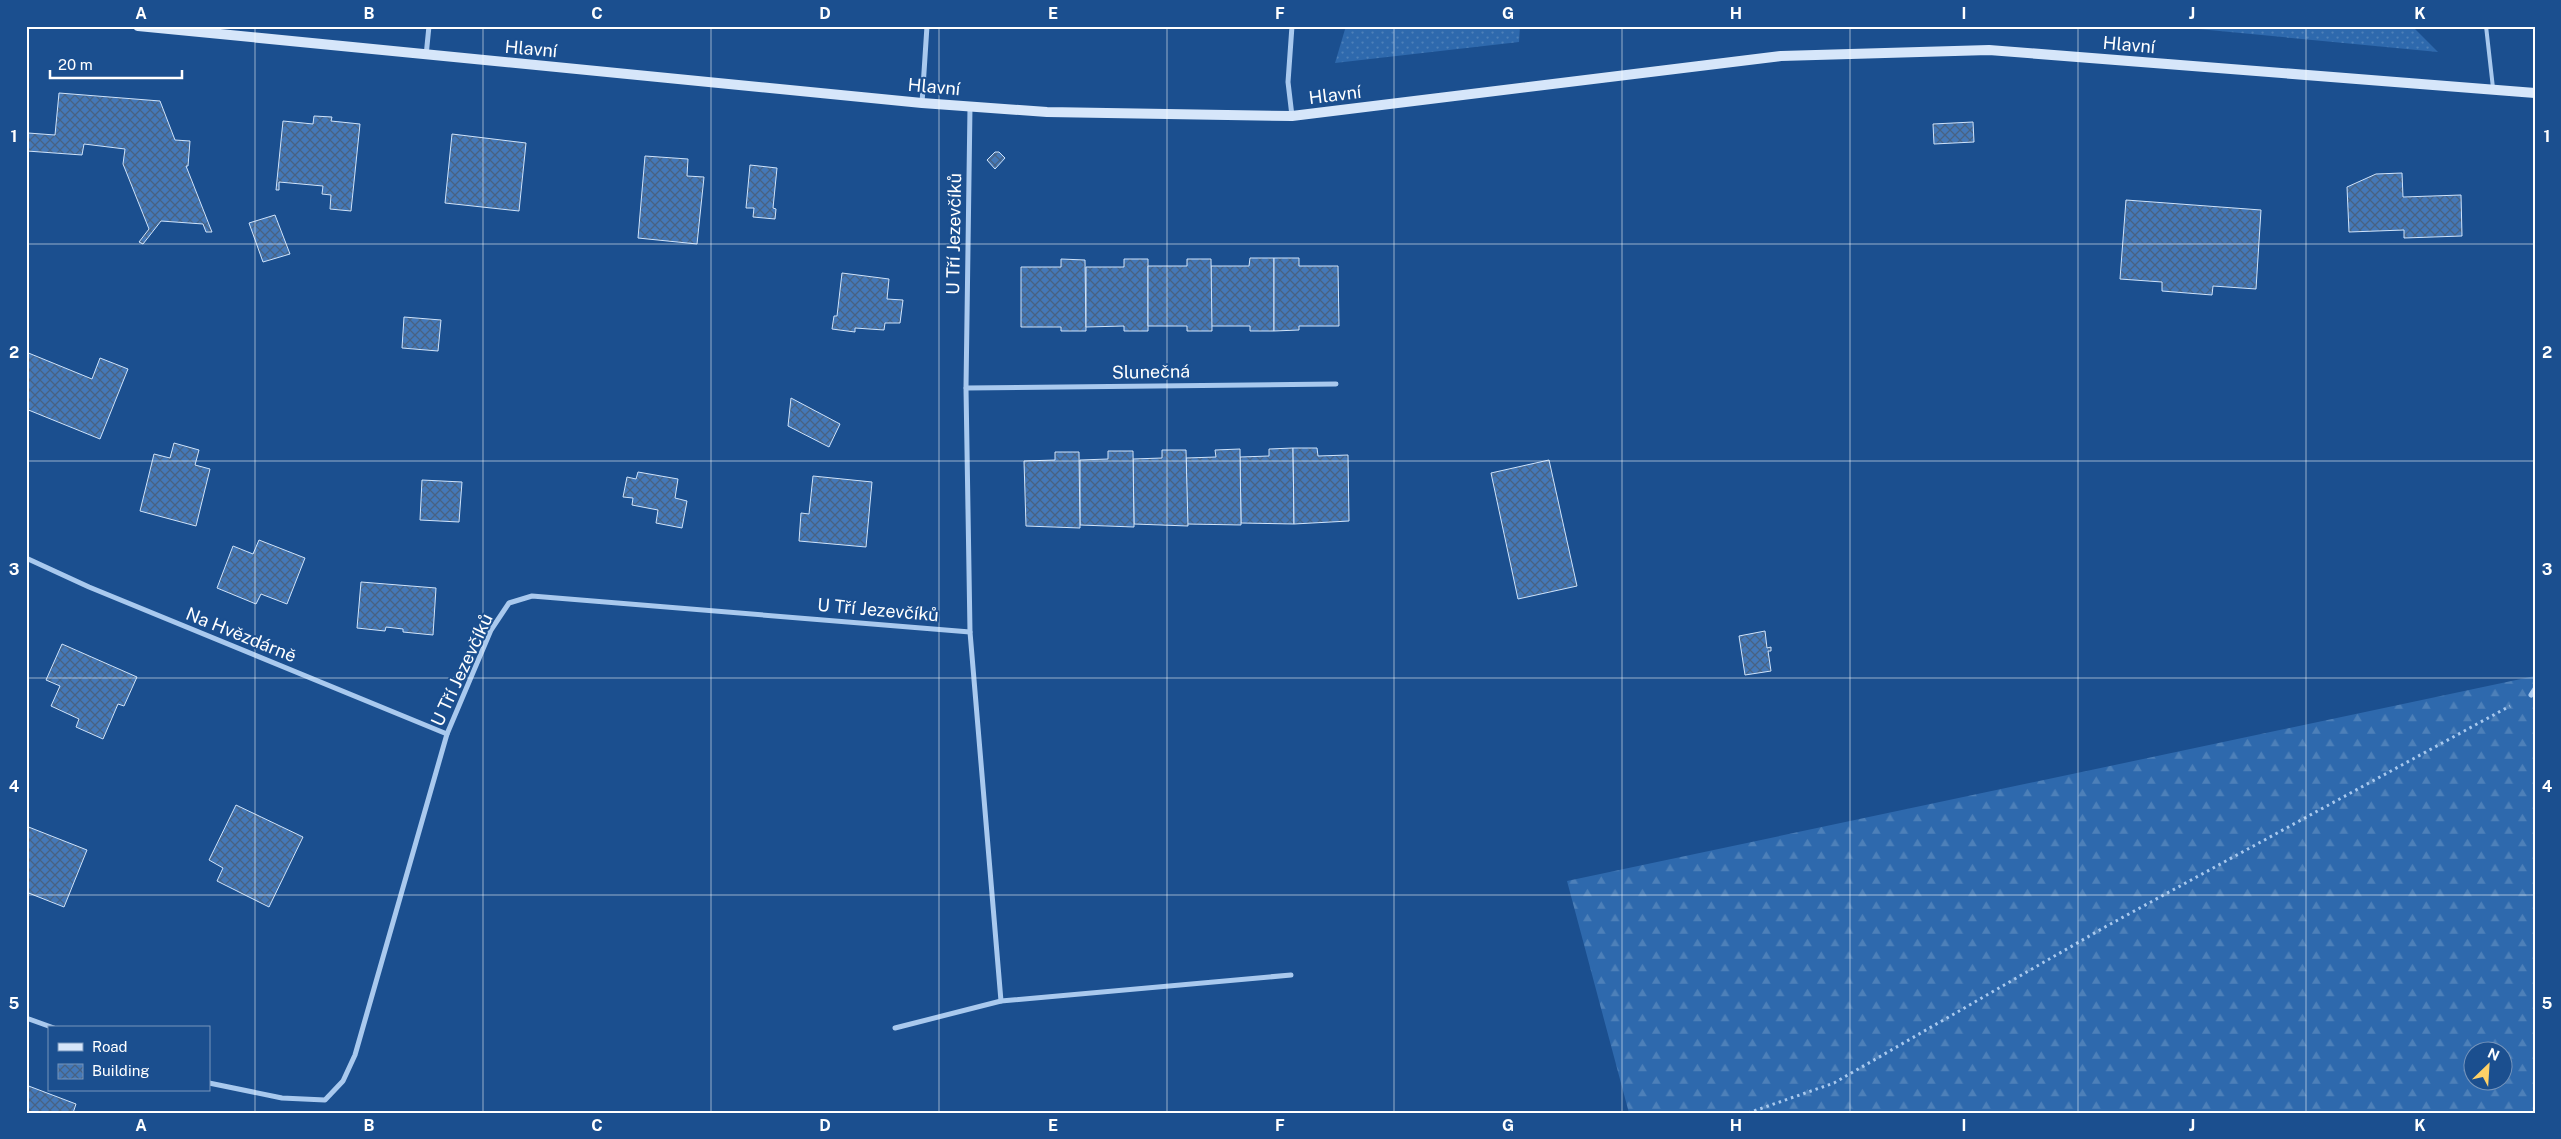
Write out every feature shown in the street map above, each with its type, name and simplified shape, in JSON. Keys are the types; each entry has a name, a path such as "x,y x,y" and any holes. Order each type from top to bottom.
{"street":[{"name":"Hlavní","path":"138,26 426,56 922,103 1047,112 1292,116 1781,56 1909,50 1989,50 2535,93"},
{"path":"426,56 429,26"},
{"path":"922,103 927,26"},
{"path":"1292,26 1288,82 1292,116"},
{"name":"U Tří Jezevčíků","path":"970,106 966,388 970,632 1001,1001"},
{"name":"Slunečná","path":"966,388 1336,384"},
{"name":"Na Hvězdárně","path":"26,558 89,587 446,734"},
{"name":"U Tří Jezevčíků","path":"210,1083 282,1098 325,1100 343,1081 355,1055 446,734 491,630 509,604 532,596 970,632"},
{"path":"2531,695 2535,689"},
{"path":"895,1028 1001,1001 1291,974"},
{"path":"26,1018 48,1026"}],"lane":[{"path":"2486,26 2493,90"}],"path":[{"path":"1748,1113 1834,1083 2104,927 2531,695"}],"green space":[{"path":"1346,26 1520,26 1519,42 1335,63"},
{"path":"2167,26 2412,26 2438,52"},
{"path":"2535,676 2535,1113 1629,1113 1567,881"}],"building":[{"path":"59,93 160,101 175,140 190,141 188,166 186,166 212,232 206,232 203,224 161,221 143,244 139,242 149,229 123,164 125,149 84,144 82,155 27,151 28,133 55,135"},
{"path":"314,116 332,117 331,121 360,124 351,211 330,209 331,195 322,194 323,186 279,182 279,190 276,190 283,121 313,124"},
{"path":"1973,122 1974,142 1934,144 1933,124"},
{"path":"452,134 526,143 519,211 445,203"},
{"path":"995,152 999,152 1005,158 995,169 987,160"},
{"path":"645,156 688,159 687,176 704,177 697,244 638,238"},
{"path":"750,165 777,168 773,208 776,209 775,219 753,217 754,208 746,208"},
{"path":"2402,173 2403,197 2461,195 2462,236 2404,238 2404,230 2349,232 2347,187 2376,174"},
{"path":"2126,200 2261,210 2256,289 2213,286 2212,295 2162,291 2162,282 2120,279"},
{"path":"275,215 290,254 263,262 249,223"},
{"path":"1250,258 1274,258 1274,331 1250,331 1250,326 1211,326 1211,266 1249,266"},
{"path":"1274,258 1299,258 1299,266 1338,266 1339,326 1299,326 1299,330 1274,331"},
{"path":"1061,259 1085,260 1086,331 1061,331 1061,327 1021,327 1021,267 1061,267"},
{"path":"1124,259 1148,259 1148,331 1124,331 1124,326 1086,327 1086,267 1124,267"},
{"path":"1187,259 1211,259 1212,331 1187,331 1187,326 1148,326 1148,266 1187,266"},
{"path":"842,273 889,279 887,299 903,300 900,323 885,323 884,330 855,328 855,332 832,329 834,316 837,316"},
{"path":"404,317 441,320 438,351 402,348"},
{"path":"26,352 92,379 100,358 128,369 100,439 26,409"},
{"path":"791,398 840,424 829,447 788,426"},
{"path":"174,443 199,450 195,465 210,469 196,526 140,511 154,454 170,458"},
{"path":"1293,448 1294,524 1241,523 1240,457 1269,456 1269,449"},
{"path":"1293,448 1317,448 1318,456 1348,455 1349,521 1294,524"},
{"path":"1240,449 1241,525 1187,524 1186,458 1216,457 1215,450"},
{"path":"1162,450 1186,450 1188,526 1134,524 1133,459 1162,458"},
{"path":"1108,451 1133,451 1134,527 1080,525 1080,460 1108,459"},
{"path":"1055,452 1079,452 1080,528 1026,526 1024,461 1055,460"},
{"path":"1549,460 1577,586 1518,599 1491,473"},
{"path":"638,472 678,479 675,498 687,501 682,528 656,523 658,510 632,505 633,498 623,497 627,477 636,479"},
{"path":"813,476 872,482 866,547 799,541 801,513 809,514"},
{"path":"422,480 462,482 459,522 420,520"},
{"path":"259,540 305,558 287,604 261,594 256,604 217,588 233,546 253,554"},
{"path":"361,582 436,588 433,635 403,632 403,629 386,627 385,631 357,628"},
{"path":"1765,631 1767,648 1771,647 1771,651 1768,651 1771,671 1745,675 1739,636"},
{"path":"62,644 137,677 124,706 118,704 103,739 76,727 79,719 51,706 60,686 46,680"},
{"path":"236,805 303,837 269,907 217,881 223,868 209,860"},
{"path":"26,826 87,850 64,907 26,892"},
{"path":"26,1085 76,1104 73,1113 26,1113"}]}
